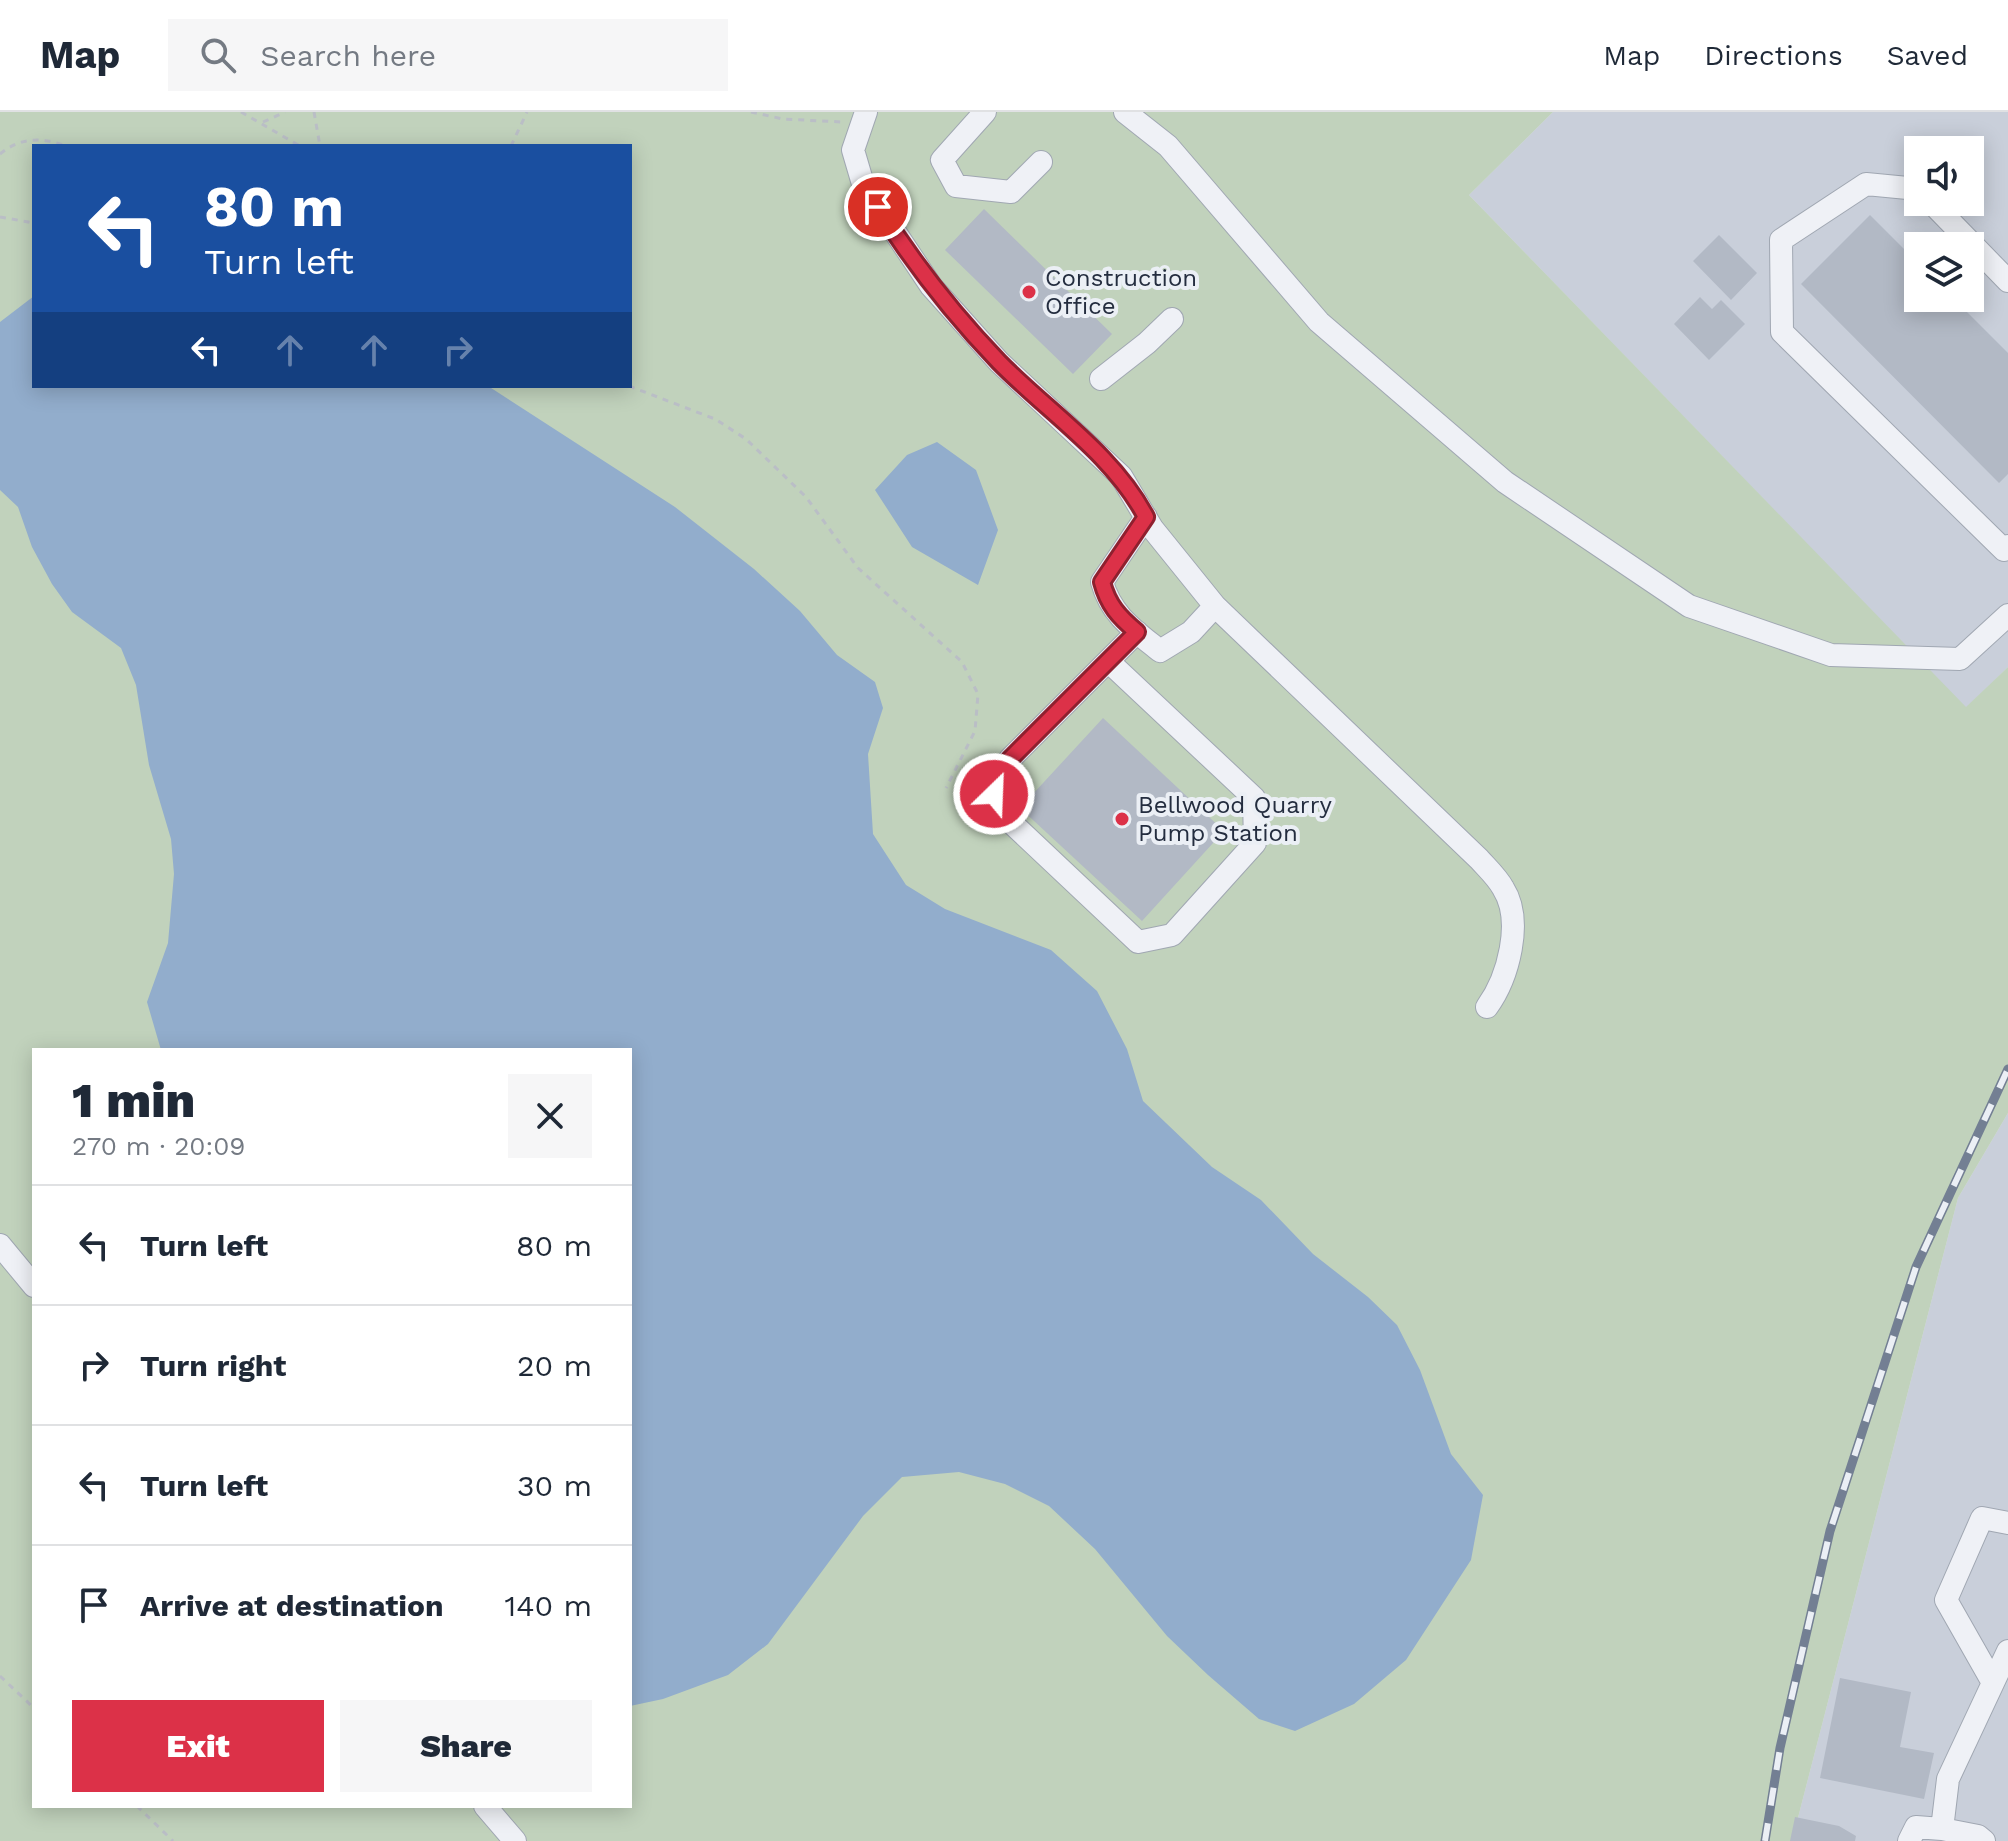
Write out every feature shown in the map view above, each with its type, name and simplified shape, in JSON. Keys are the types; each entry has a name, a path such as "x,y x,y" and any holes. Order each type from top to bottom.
{"street":[{"path":"985,112 942,160 956,186 1011,192 1041,162"},
{"path":"1125,112 1168,146 1319,322 1505,482 1689,606 1831,655 1960,659 2008,615"},
{"path":"864,116 853,150 863,184 931,286 999,362 1121,476 1146,517 1215,606 1479,859 1505,889 1513,921 1507,967 1487,1007"},
{"path":"1904,188 1866,184 1781,240 1782,332 2004,550 2008,546"},
{"path":"1945,216 2008,281"},
{"path":"1101,379 1172,319"},
{"path":"1146,517 1102,582 1106,599 1118,617 1160,651 1191,632 1215,606"},
{"path":"1108,661 1254,798 1255,843 1172,935 1155,940 1138,942 1000,812 994,794 997,776 1010,759 1108,661 1137,632"},
{"path":"0,1245 32,1284"},
{"path":"1992,1681 1946,1600 1982,1518 2008,1523"},
{"path":"1942,1829 1948,1779 2008,1651"},
{"path":"487,1808 515,1841"},
{"path":"1909,1841 1916,1827 1978,1836 1984,1841"}],"path":[{"path":"241,112 297,144"},
{"path":"262,122 285,112"},
{"path":"314,112 320,144"},
{"path":"512,144 527,112"},
{"path":"751,112 828,124 864,116"},
{"path":"0,154 13,144 29,140 54,144"},
{"path":"0,217 32,223"},
{"path":"632,387 715,419 746,439 806,497 858,568 962,662 978,694 975,731 946,788"},
{"path":"0,1676 32,1706"},
{"path":"139,1808 173,1841"}],"shaded area":[{"path":"1553,112 2008,112 2008,667 1966,708 1469,195"},
{"path":"2008,1113 2008,1841 1792,1841 1958,1198"}],"green space":[{"path":"0,112 1553,112 1469,195 1966,707 2008,667 2008,1113 1958,1198 1792,1841 0,1841"}],"water":[{"path":"32,298 32,388 491,388 675,507 754,569 800,611 837,655 875,682 883,708 868,754 873,834 906,885 945,909 1051,950 1097,991 1127,1049 1143,1101 1212,1167 1261,1200 1313,1254 1368,1297 1397,1325 1420,1370 1451,1454 1483,1495 1471,1560 1406,1660 1354,1704 1295,1731 1259,1719 1167,1636 1095,1549 1049,1506 1005,1484 959,1472 902,1477 863,1516 768,1644 728,1675 663,1699 632,1706 632,1048 160,1048 147,1002 168,943 174,874 171,839 149,765 136,685 121,648 72,612 32,547 18,507 0,490 0,322"},
{"path":"937,442 976,470 998,530 978,585 912,547 875,490 907,455"}],"building":[{"name":"Construction Office","path":"984,209 1112,334 1073,374 945,250"},
{"path":"1870,215 1904,249 1904,312 1967,312 2008,353 2008,474 1999,483 1801,284"},
{"path":"1719,235 1757,273 1731,300 1693,261"},
{"path":"1700,297 1712,309 1721,300 1745,324 1709,360 1674,324"},
{"name":"Bellwood Quarry Pump Station","path":"1103,718 1224,831 1142,921 1020,808"},
{"path":"1840,1678 1911,1692 1900,1747 1934,1753 1924,1799 1820,1778"},
{"path":"1795,1817 1839,1826 1856,1836 1855,1841 1790,1841"}],"railway":[{"path":"1765,1841 1780,1748 1830,1531 1916,1267 2008,1069"}],"place":[{"name":"Construction Office","path":"1029,292"},
{"name":"Bellwood Quarry Pump Station","path":"1122,819"}],"route":[{"path":"878,207 931,286 999,362 1121,476 1146,517 1102,582 1106,599 1118,617 1137,632 1010,759 997,776 994,794"}]}
